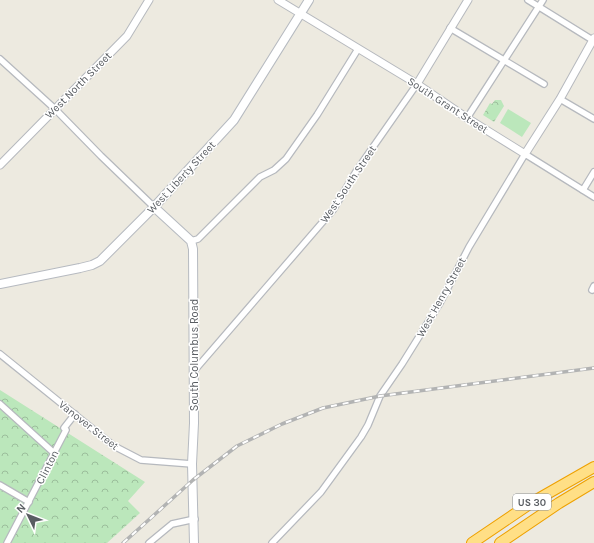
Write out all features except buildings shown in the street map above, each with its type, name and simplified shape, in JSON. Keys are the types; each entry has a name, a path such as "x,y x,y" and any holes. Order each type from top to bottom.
{"highway":[{"name":"US 30","path":"472,543 531,503 594,467"},
{"name":"US 30","path":"500,543 536,517 590,484"},
{"path":"508,543 590,484"}],"main road":[{"name":"West Liberty Street","path":"0,284 80,268 100,261 154,207 234,120 309,0"},
{"path":"154,207 191,241"},
{"name":"South Columbus Road","path":"191,241 194,249 192,464 195,543"}],"street":[{"name":"West North Street","path":"0,165 127,36 149,0"},
{"name":"South Grant Street","path":"278,0 417,84 467,118 594,197"},
{"name":"West South Street","path":"194,371 334,210 357,170 417,84 468,0"},
{"path":"528,0 594,40"},
{"path":"467,118 543,0"},
{"path":"450,28 544,84"},
{"name":"West Henry Street","path":"272,543 321,492 361,437 368,426 380,396 440,303 469,247 560,99 594,40"},
{"path":"191,241 198,238 260,177 274,170 286,159 317,115 358,49"},
{"path":"0,60 55,109 154,207"},
{"path":"560,99 594,119"},
{"path":"583,190 594,172"},
{"name":"Vanover Street","path":"0,354 114,446 141,460 192,464"},
{"path":"0,404 54,453"},
{"name":"Clinton","path":"7,543 66,430 64,428 75,414"},
{"path":"0,485 29,502"},
{"path":"149,543 172,524 194,519"}],"green space":[{"path":"495,100 501,100 504,106 494,122 483,115 490,103 492,104"},
{"path":"508,109 531,123 522,137 500,123"},
{"path":"0,390 145,482 128,501 140,513 107,543 0,543"}],"railway":[{"path":"123,543 193,480 237,446 282,424 323,408 380,396 594,368"}]}
